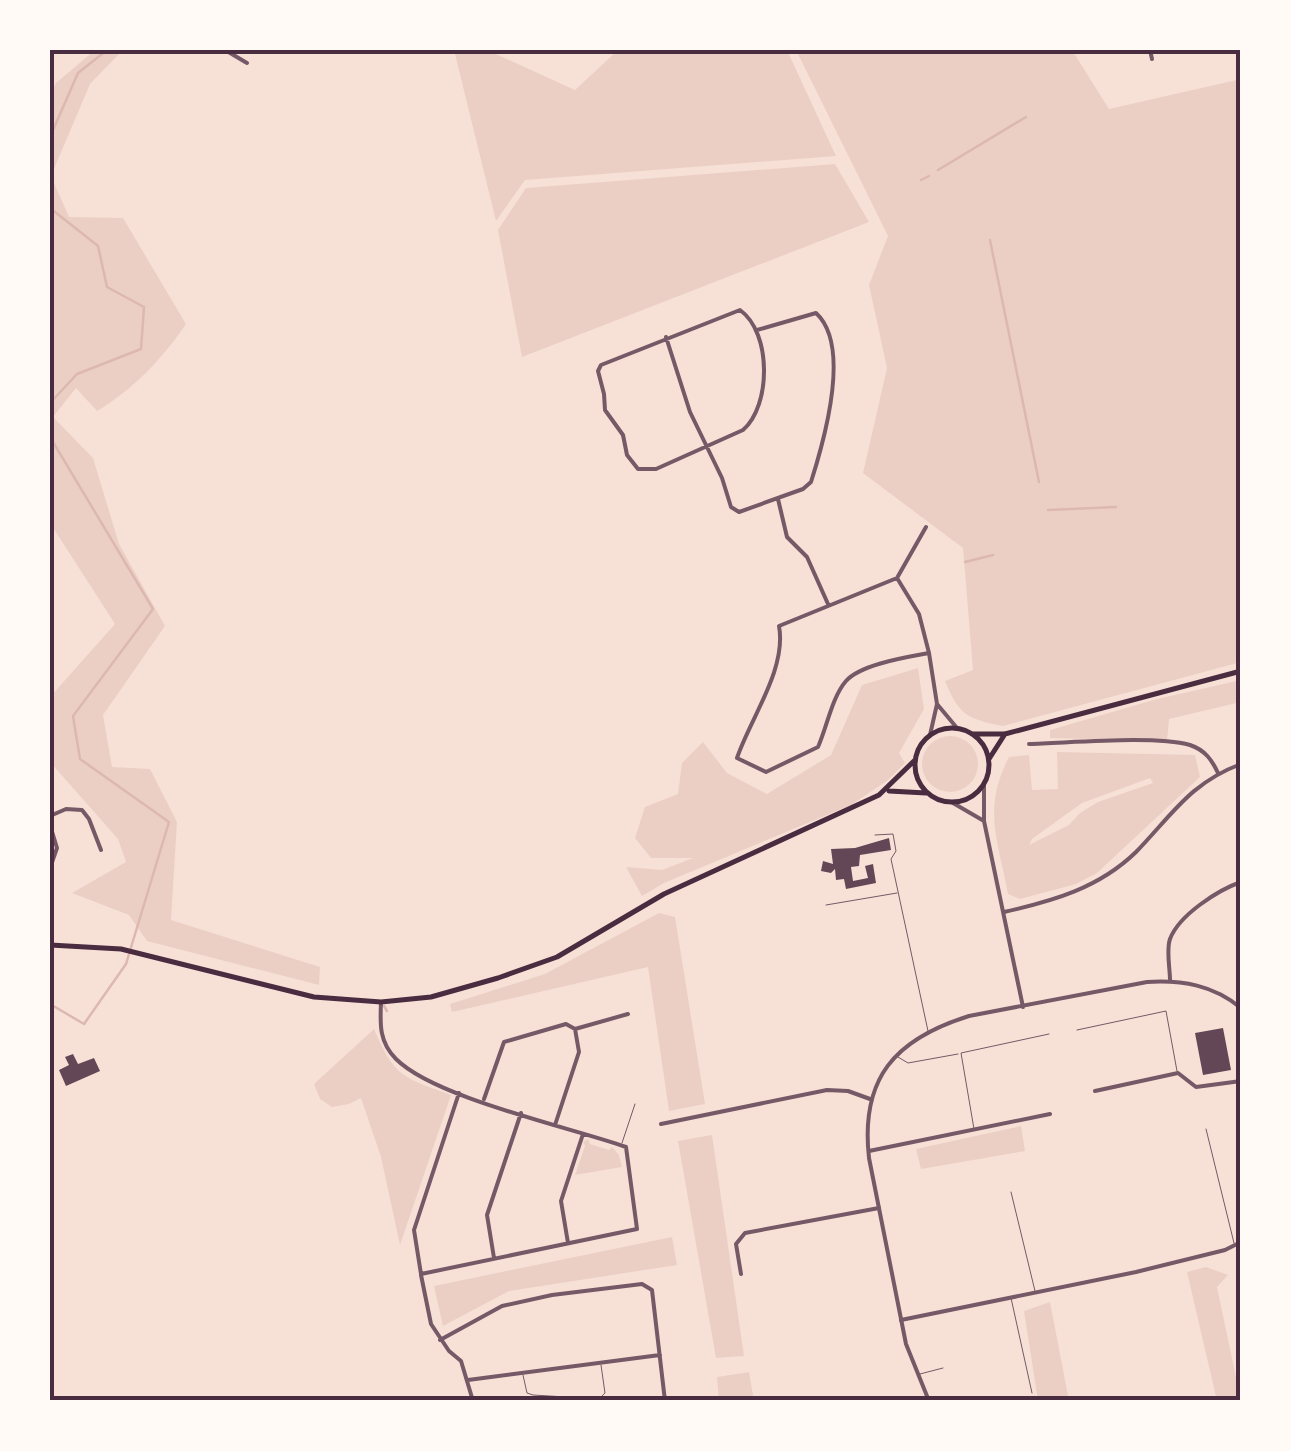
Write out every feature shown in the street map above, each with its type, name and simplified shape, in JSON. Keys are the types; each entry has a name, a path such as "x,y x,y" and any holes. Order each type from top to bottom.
{"main road":[{"path":"50,945 121,949 314,997 382,1002 431,997 557,957 664,894 887,791 930,735 948,728 972,734 1006,734 1241,671"},
{"path":"972,734 986,749 989,759"},
{"path":"887,791 926,792 943,802 965,801 984,786 989,759 1006,734"},
{"path":"914,760 915,772 926,792"}],"street":[{"path":"225,50 247,63"},
{"path":"1150,50 1152,59"},
{"path":"740,310 757,330 765,363 751,423 656,469 638,469 627,455 623,435 605,410 598,371 601,365 740,310"},
{"path":"666,337 680,386 732,507 740,512 811,482 836,378 826,328 816,313 757,330"},
{"path":"778,499 788,536 807,557 828,604"},
{"path":"926,527 897,578 779,626 782,641 757,718 744,738 739,762 766,772 810,754 818,747 844,683 853,675 929,652"},
{"path":"912,552 919,559"},
{"path":"897,578 919,614 929,652 937,704 930,735"},
{"path":"50,619 50,635"},
{"path":"937,704 958,728"},
{"path":"1029,744 1163,742 1191,746 1206,754 1218,773"},
{"path":"1004,912 1055,900 1100,880 1137,851 1172,808 1218,773 1241,764"},
{"path":"984,786 984,821 1023,1007"},
{"path":"953,803 984,821"},
{"path":"50,816 82,810 90,819 101,850"},
{"path":"50,826 56,848 50,868"},
{"path":"1170,980 1168,942 1176,929 1228,887 1241,882"},
{"path":"929,1401 901,1320 866,1131 870,1098 895,1056 928,1031 969,1016 1147,982 1170,980 1210,988 1241,1008"},
{"path":"382,1002 380,1032 394,1058 414,1073 460,1093 626,1148 637,1228 422,1274"},
{"path":"484,1101 504,1042 566,1024 575,1029 628,1014"},
{"path":"556,1124 579,1052 575,1029"},
{"path":"1095,1091 1178,1073 1196,1087 1241,1082"},
{"path":"661,1124 827,1090 870,1098"},
{"path":"460,1093 414,1230 431,1324 440,1340 461,1361 472,1401"},
{"path":"494,1259 487,1215 521,1114"},
{"path":"868,1150 1050,1114"},
{"path":"568,1243 561,1201 582,1134"},
{"path":"741,1274 736,1244 745,1233 880,1208"},
{"path":"901,1320 1136,1272 1241,1242"},
{"path":"440,1340 502,1306 552,1295 642,1284 652,1290 665,1401"},
{"path":"468,1380 660,1356"}],"lane":[{"path":"874,835 893,834 896,851 892,859 928,1031"},
{"path":"826,905 900,892"},
{"path":"1077,1030 1166,1011 1178,1073"},
{"path":"895,1056 908,1064 1049,1034"},
{"path":"961,1053 974,1131"},
{"path":"622,1146 634,1104"},
{"path":"1206,1129 1234,1246"},
{"path":"1011,1192 1036,1292"},
{"path":"1010,1297 1032,1393"},
{"path":"522,1372 527,1392 533,1395 604,1400 600,1363"},
{"path":"917,1375 943,1368"}],"shaded area":[{"path":"95,50 123,50 90,84 51,176 69,217 123,218 186,324 146,372 111,402 97,411 76,388 53,417 93,458 119,544 165,626 103,715 112,767 150,769 177,822 171,920 320,967 319,985 147,941 129,915 72,893 126,862 118,839 50,762 50,697 115,624 50,523 50,95 56,83"},
{"path":"454,50 487,50 575,90 618,50 787,50 836,156 525,180 496,221"},
{"path":"796,50 1072,50 1109,109 1241,79 1241,662 1003,726 973,718 960,708 945,681 973,670 963,548 863,473 887,368 869,285 888,236"},
{"path":"835,164 869,222 522,357 498,230 526,188"},
{"path":"918,668 924,709 899,753 905,763 888,780 851,805 664,883 642,896 626,867 662,870 693,858 651,858 635,838 645,807 678,794 682,763 703,742 727,773 767,794 831,755 862,685"},
{"path":"1241,680 1241,702 1169,719 1167,741 1050,738 1050,730"},
{"path":"950,736 970,744 978,764 970,784 950,792 930,784 922,764 930,744"},
{"path":"1057,752 1195,755 1200,777 1097,873 1076,884 1020,899 1008,894 995,825 996,793 1009,757 1029,755 1032,790 1058,789","holes":["1150,778 1153,783 1098,802 1069,825 1029,845 1082,803"]},
{"path":"659,913 675,917 705,1104 669,1111 648,967 452,1012 450,1004 545,974"},
{"path":"374,1029 402,1074 451,1095 400,1245 381,1157 361,1098 332,1107 320,1099 314,1084"},
{"path":"1021,1126 1025,1151 921,1169 916,1149"},
{"path":"712,1135 744,1356 716,1358 678,1141"},
{"path":"588,1139 590,1144 609,1150 612,1147 622,1167 575,1175 583,1142"},
{"path":"672,1237 677,1265 509,1291 443,1326 434,1286"},
{"path":"1206,1267 1228,1275 1217,1287 1241,1401 1217,1401 1187,1272"},
{"path":"1050,1302 1069,1401 1038,1401 1024,1311"},
{"path":"749,1372 754,1401 719,1401 717,1377"}],"building":[{"path":"889,838 891,850 860,855 859,866 851,867 853,881 868,878 865,866 873,864 876,883 846,889 844,879 836,880 835,869 831,873 821,871 823,861 833,864 831,849 855,848"},
{"path":"1223,1028 1231,1070 1203,1075 1195,1033"},
{"path":"73,1054 78,1064 94,1058 100,1071 66,1086 59,1070 69,1065 65,1057"}],"waterway":[{"path":"50,137 78,73 107,50"},
{"path":"938,170 1026,117"},
{"path":"921,180 929,176"},
{"path":"50,208 98,246 107,287 144,307 141,349 77,374 50,403"},
{"path":"990,240 1039,482"},
{"path":"50,437 153,609 73,716 80,759 169,822 126,964 84,1024 50,1004"},
{"path":"1048,510 1116,507"},
{"path":"965,562 993,555"},
{"path":"384,1006 387,1011"}]}
